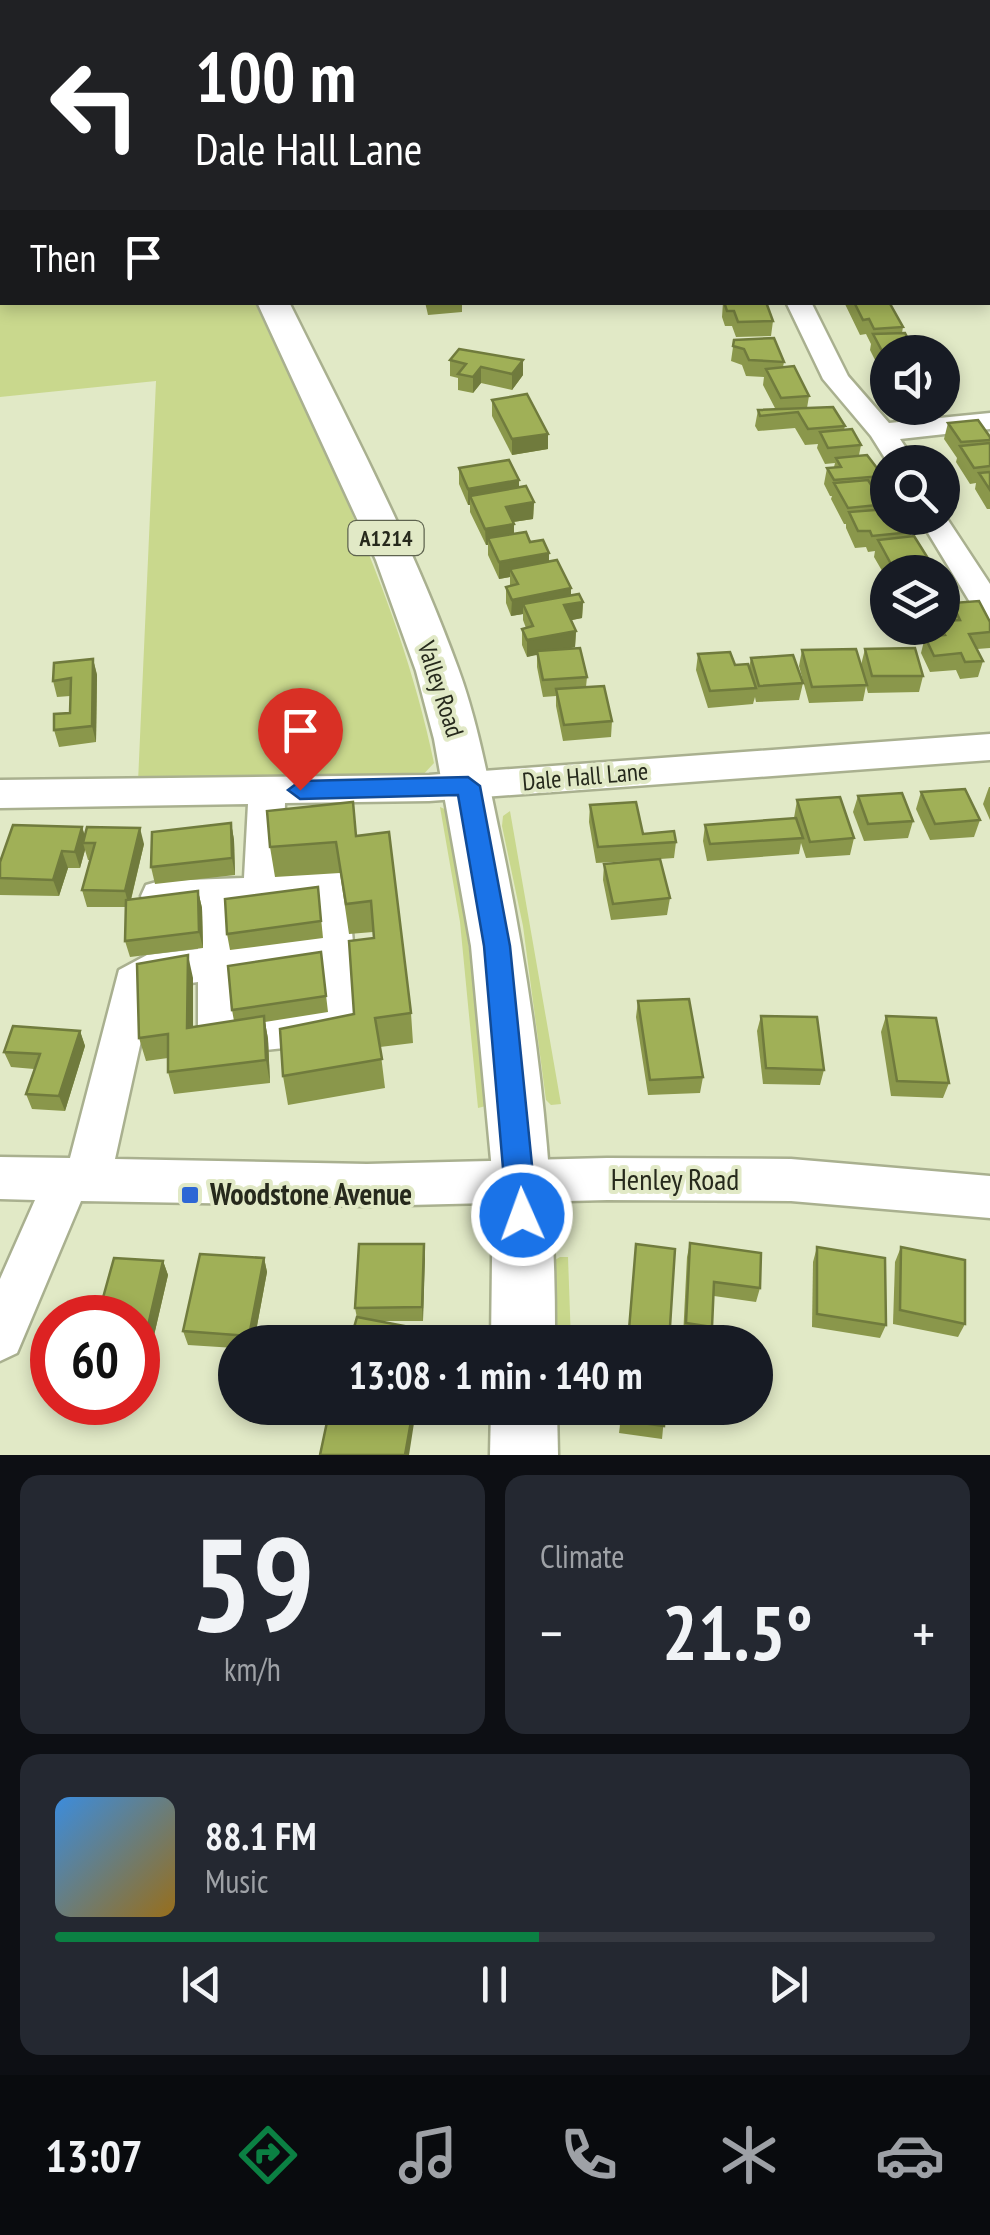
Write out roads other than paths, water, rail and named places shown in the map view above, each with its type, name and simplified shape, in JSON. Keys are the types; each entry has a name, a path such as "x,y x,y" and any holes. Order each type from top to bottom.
{"main road":[{"name":"Valley Road","path":"274,305 396,560 438,672 468,786 497,946 522,1181 523,1325"},
{"path":"524,1425 524,1455"}],"street":[{"path":"800,305 836,378 890,445"},
{"path":"882,432 990,421"},
{"path":"944,535 990,610"},
{"name":"Dale Hall Lane","path":"0,794 468,786 990,747"},
{"path":"262,891 268,790"},
{"path":"160,896 217,896 328,885 339,1024 219,1036 217,896"},
{"path":"0,1336 78,1179 133,982 147,972 334,948"},
{"name":"Henley Road","path":"0,1178 366,1185 790,1180 990,1196"}],"place":[{"name":"Woodstone Avenue","path":"190,1195"}]}
